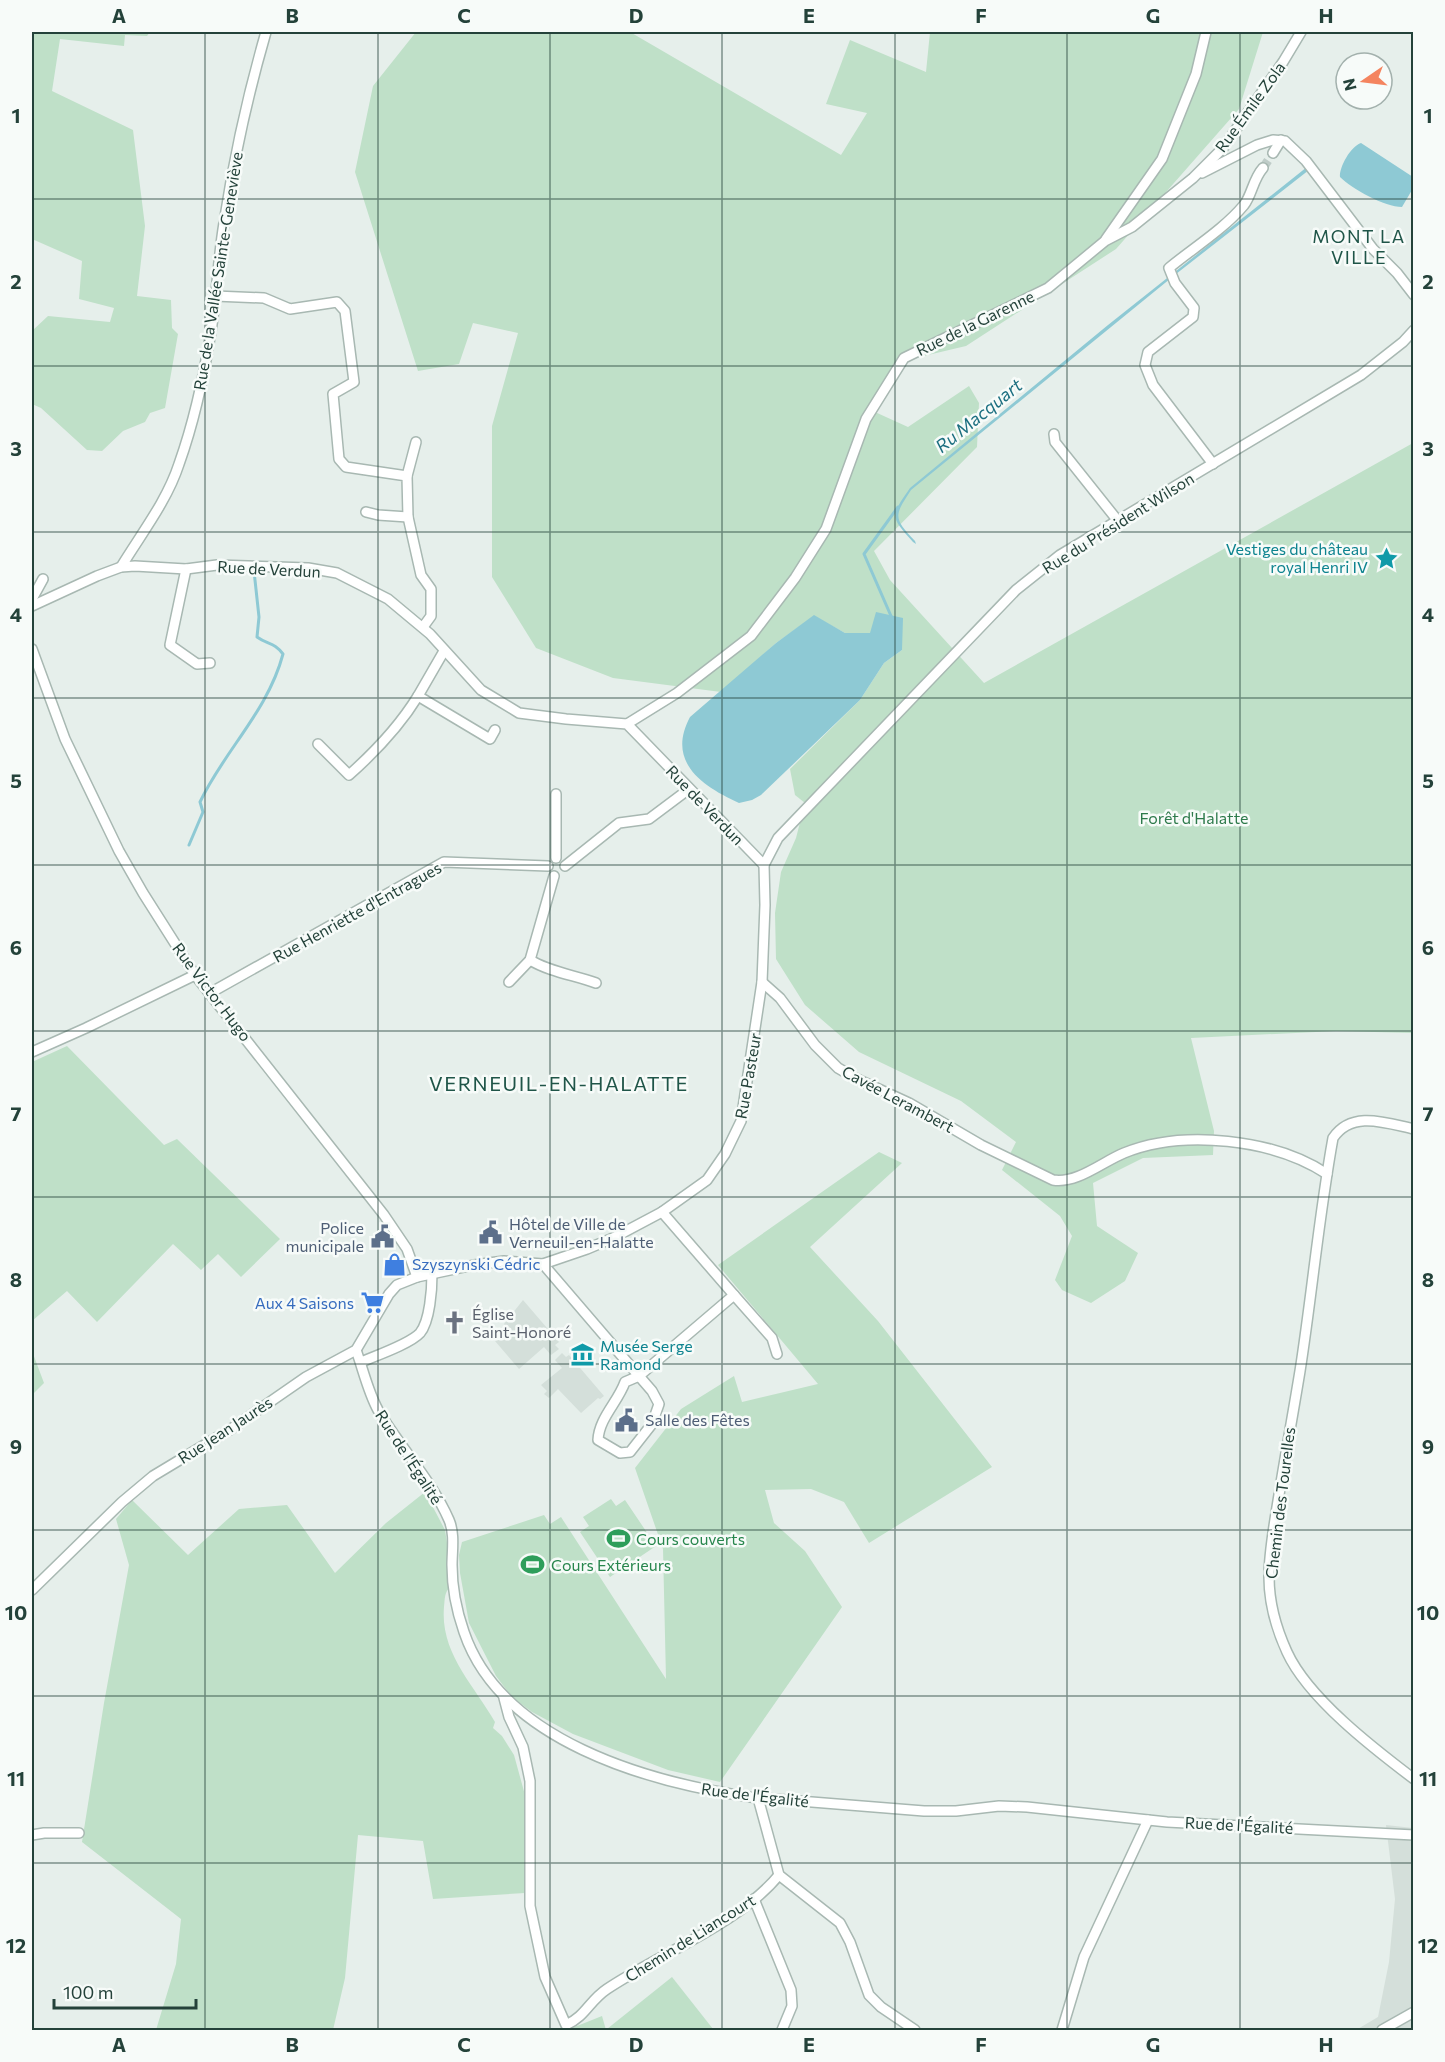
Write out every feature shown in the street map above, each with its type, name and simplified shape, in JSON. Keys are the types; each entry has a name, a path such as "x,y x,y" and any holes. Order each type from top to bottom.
{"street":[{"name":"Rue de la Vallée Sainte-Geneviève","path":"121,567 165,496 179,465 199,392 211,331 223,225 234,159 251,84 266,32"},
{"path":"1105,241 1162,159 1196,74 1206,32"},
{"name":"Rue Émile Zola","path":"1193,178 1223,148 1283,62 1301,32"},
{"path":"1105,241 1132,227 1193,178 1257,145 1281,140 1285,141 1306,161 1373,249 1413,295"},
{"path":"1273,153 1281,140"},
{"path":"1213,464 1153,385 1145,365 1148,352 1193,317 1194,308 1174,283 1168,268 1245,204 1257,175 1263,168"},
{"name":"Rue de la Garenne","path":"627,724 677,693 751,636 795,578 826,529 866,419 904,358 1048,288 1105,241"},
{"path":"1396,273 1413,281"},
{"path":"215,296 264,298 290,309 337,302 345,311 354,382 333,394 339,459 346,467 406,476"},
{"name":"Rue du Président Wilson","path":"764,865 778,838 1016,590 1060,555 1361,375 1403,342 1413,330"},
{"path":"1054,434 1055,442 1118,521"},
{"path":"416,442 412,462 406,476 408,517 421,575 430,589 431,616 423,627"},
{"path":"366,512 408,517"},
{"name":"Rue de Verdun","path":"32,606 121,567 186,569 217,565 308,568 338,573 388,599 423,627 481,690 519,712 627,724 764,865"},
{"path":"186,569 170,645 197,664 210,663"},
{"path":"32,599 43,579"},
{"name":"Rue Victor Hugo","path":"32,649 65,739 119,851 195,975 384,1215 407,1249 417,1277"},
{"path":"318,744 349,775 379,748 405,718 444,651"},
{"path":"418,696 490,739 495,730"},
{"path":"554,876 562,874 565,866 619,823 649,819 689,789"},
{"path":"556,794 556,858"},
{"path":"556,858 565,866"},
{"path":"554,876 548,867 550,862 556,858"},
{"name":"Rue Henriette d'Entragues","path":"210,993 444,862 548,867"},
{"name":"Rue Pasteur","path":"417,1277 504,1261 543,1264 604,1242 662,1212 707,1180 733,1140 741,1121 747,1094 762,982 764,865"},
{"path":"509,981 530,960 554,876"},
{"path":"530,960 544,969 570,974 596,983"},
{"path":"32,1052 195,975"},
{"name":"Cavée Lerambert","path":"762,982 780,998 815,1045 838,1068 909,1103 981,1145 1043,1176 1060,1181 1082,1174 1126,1153 1174,1141 1216,1141 1260,1147 1292,1155 1327,1174"},
{"name":"Chemin des Tourelles","path":"1413,1129 1373,1121 1346,1124 1333,1138 1300,1371 1271,1549 1269,1577 1271,1604 1279,1635 1308,1686 1336,1714 1413,1779"},
{"path":"662,1212 772,1338 777,1354"},
{"path":"543,1264 639,1376 652,1391 659,1404 651,1424 630,1452 620,1453 598,1440 599,1427 620,1397 625,1382 639,1376 734,1295"},
{"path":"361,1362 401,1345 420,1333 431,1301 432,1274"},
{"path":"356,1350 389,1294 397,1285 417,1277"},
{"name":"Rue de l'Égalité","path":"356,1350 376,1407 430,1486 450,1522 453,1540 453,1580 463,1630 472,1652 503,1695 537,1724 587,1751 610,1761 684,1785 758,1798 924,1810 956,1811 999,1806 1027,1807 1148,1820 1413,1835"},
{"name":"Rue Jean Jaurès","path":"32,1590 122,1502 153,1476 231,1429 306,1377 356,1350"},
{"name":"Chemin de Liancourt","path":"503,1695 507,1711 523,1747 530,1781 530,1906 545,1977 566,2025 578,2019 605,1990 721,1923 765,1891 779,1875"},
{"path":"758,1798 779,1875 840,1923 871,1999 915,2031"},
{"path":"1062,2031 1084,1957 1148,1820"},
{"path":"32,1835 79,1833"},
{"path":"754,1899 791,1990 792,2006 782,2031"},
{"path":"1382,2031 1413,2012"}],"shaded area":[{"path":"523,1300 559,1342 555,1345 559,1349 551,1355 544,1347 519,1369 495,1341 508,1328 504,1324"},
{"path":"562,1353 566,1357 569,1355 604,1396 598,1398 581,1413 558,1389 549,1398 544,1394 547,1391 541,1385 562,1368 555,1360"},
{"path":"1386,1825 1413,1828 1413,2030 1356,2030 1378,2017 1389,1962 1395,1899"}],"green space":[{"path":"32,32 150,32 147,36 125,35 124,46 60,39 52,91 133,130 145,226 137,296 171,300 172,328 178,334 165,408 150,413 145,422 123,431 102,451 87,450 41,408 32,404 32,331 48,316 110,322 114,308 79,299 82,261 32,239"},
{"name":"Forêt d'Halatte","path":"416,32 630,32 841,155 867,113 826,104 850,40 926,72 930,32 1263,32 1239,109 1116,249 966,346 894,363 875,412 908,427 969,386 979,403 977,447 874,551 890,580 984,683 1413,443 1413,1033 1336,1031 1191,1038 1214,1131 1213,1155 1143,1158 1093,1183 1097,1226 1138,1253 1125,1281 1091,1303 1062,1290 1055,1280 1072,1236 1060,1216 1002,1170 1016,1142 961,1101 859,1052 805,1005 776,959 775,913 781,872 796,838 805,803 795,795 790,769 860,700 884,663 902,650 870,633 845,633 814,616 776,643 721,692 613,678 536,648 492,577 492,426 518,333 473,323 459,364 418,371 355,172 373,86"},
{"path":"67,1046 164,1145 177,1139 280,1239 241,1277 218,1254 201,1270 173,1244 97,1322 67,1291 32,1321 32,1062"},
{"path":"879,1152 902,1163 810,1247 878,1321 992,1467 869,1543 844,1502 811,1489 765,1490 774,1523 805,1551 842,1607 720,1782 668,1770 573,1734 532,1712 512,1697 496,1676 469,1623 460,1573 459,1555 462,1542 544,1515 550,1524 561,1517 666,1679 663,1549 635,1468 681,1409 734,1376 742,1402 818,1384 718,1265"},
{"path":"32,1351 44,1383 32,1395"},
{"path":"425,1492 445,1530 448,1549 448,1577 451,1586 446,1593 444,1607 447,1639 460,1668 495,1722 493,1728 502,1736 514,1755 528,1806 525,1893 433,1899 423,1841 358,1835 345,1978 333,2030 156,2030 176,1964 181,1919 82,1842 129,1565 116,1519 132,1500 188,1555 239,1509 287,1505 335,1573 386,1523"},
{"name":"Cours couverts","path":"611,1499 616,1506 625,1500 656,1546 610,1577 580,1532 589,1526 583,1517"},
{"path":"672,1977 713,2029 607,2029"},
{"path":"602,2016 606,2030 567,2030"}],"water":[{"path":"1361,143 1413,177 1413,190 1402,207 1387,204 1369,196 1340,177 1346,157 1353,148"},
{"path":"1307,167 1309,170 1176,274 911,490 901,506 898,517 916,544 913,542 900,527 895,516 910,488 1108,325"},
{"path":"876,612 903,618 902,650 884,663 860,700 761,795 739,803 712,789 692,771 685,760 682,747 690,717 776,643 814,615 845,633 870,633"}],"waterway":[{"name":"Ru Macquart","path":"891,616 864,554 898,507"},
{"name":"Ru Macquart","path":"189,845 203,812 200,802 267,694 283,654 274,645 257,637 259,617 254,571"}],"tunnel":[{"path":"1263,168 1273,153"}],"place":[{"name":"Vestiges du château royal Henri IV","path":"1386,558"},
{"name":"Hôtel de Ville de Verneuil-en-Halatte","path":"491,1233"},
{"name":"Police municipale","path":"382,1237"},
{"name":"Szyszynski Cédric","path":"394,1264"},
{"name":"Aux 4 Saisons","path":"372,1303"},
{"name":"Église Saint-Honoré","path":"454,1323"},
{"name":"Musée Serge Ramond","path":"582,1355"},
{"name":"Salle des Fêtes","path":"627,1420"},
{"name":"Cours couverts","path":"618,1539"},
{"name":"Cours Extérieurs","path":"533,1565"}],"district":[{"name":"MONT LA VILLE","path":"1359,247"},
{"name":"VERNEUIL-EN-HALATTE","path":"559,1084"}]}
